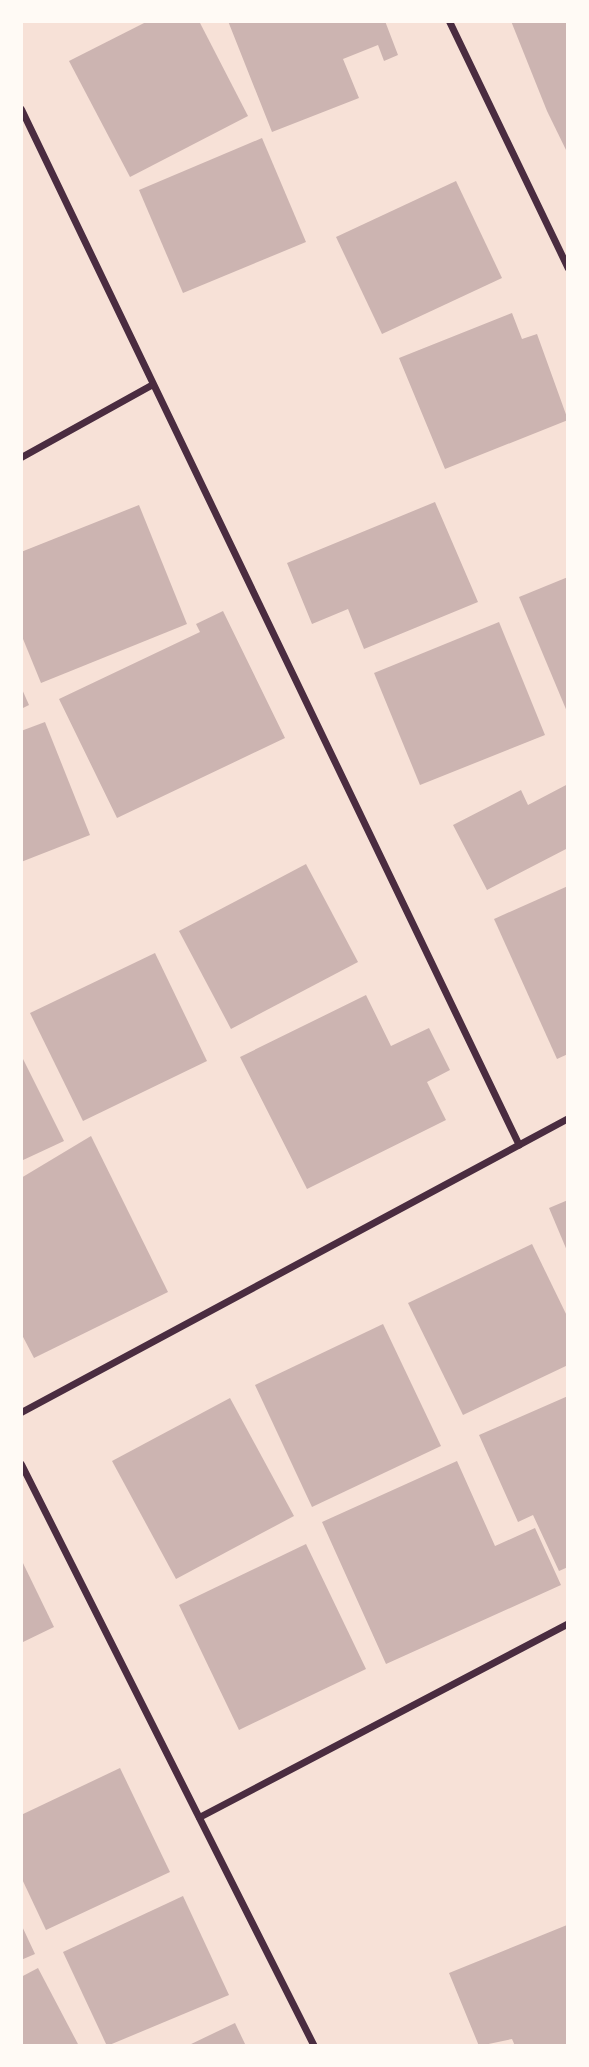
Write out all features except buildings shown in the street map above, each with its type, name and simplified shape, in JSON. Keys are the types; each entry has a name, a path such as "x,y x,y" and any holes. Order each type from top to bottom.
{"street":[{"path":"449,21 568,268"},
{"path":"21,109 151,385 519,1144"},
{"path":"21,457 151,385"},
{"path":"21,1412 568,1118"},
{"path":"21,1464 314,2046"},
{"path":"199,1817 568,1623"}]}
